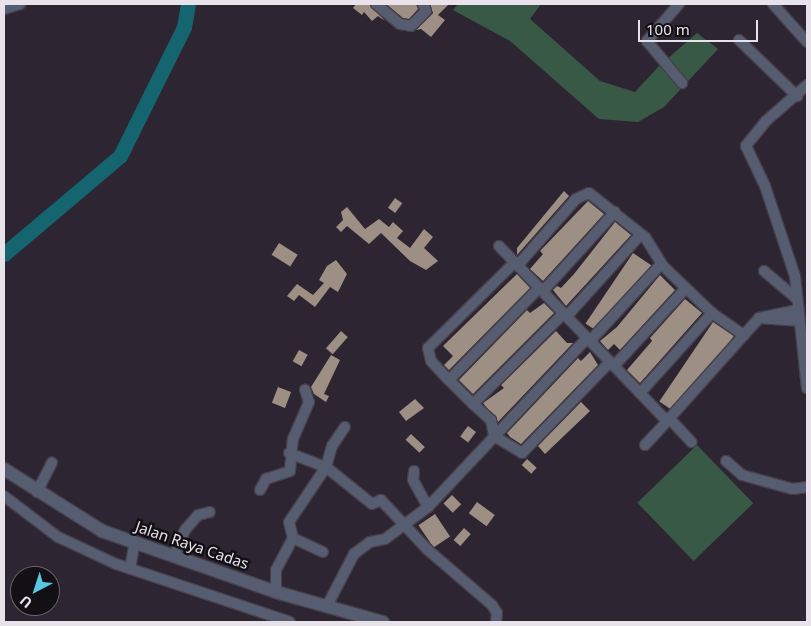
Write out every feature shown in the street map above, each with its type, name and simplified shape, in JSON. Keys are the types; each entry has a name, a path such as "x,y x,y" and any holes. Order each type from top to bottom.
{"street":[{"path":"5,11 20,4"},
{"path":"376,4 400,24 411,26 426,11 423,4"},
{"path":"679,4 648,41 682,83"},
{"path":"773,4 807,42"},
{"path":"739,40 797,96"},
{"path":"807,86 766,121 746,146 784,238 796,276 796,310 807,388"},
{"path":"686,288 522,453 494,436 491,420 431,361 428,348 516,264 581,194 590,193 641,234 661,264 686,288 712,313 744,335"},
{"path":"449,380 541,290 615,212"},
{"path":"473,404 565,315 641,234"},
{"path":"499,246 640,393 691,442"},
{"path":"327,606 354,554 370,542 385,539 428,507 494,436 661,264"},
{"path":"764,271 796,298"},
{"path":"645,445 759,318 796,310"},
{"path":"640,393 712,313"},
{"path":"759,318 798,321"},
{"path":"260,490 266,479 288,475 292,466 289,453 308,410 305,390"},
{"path":"276,592 276,570 294,538 289,522 326,467 332,446 345,427"},
{"path":"289,453 326,467 370,503 380,500 428,550 492,605 497,613 496,622"},
{"path":"726,461 742,475 793,490 807,487"},
{"path":"37,492 52,463"},
{"name":"Jalan Raya Cadas","path":"4,469 37,492 102,531 276,592 383,622"},
{"path":"414,471 413,480 428,507"},
{"path":"4,496 58,537 130,566 290,622"},
{"path":"174,556 185,530 198,515 210,512"},
{"path":"294,538 323,552"},
{"path":"130,566 135,544"}],"green space":[{"path":"458,4 541,4 530,19 600,81 635,92 659,66 697,33 718,49 664,107 638,122 599,119 510,41 453,10"},
{"path":"697,445 753,503 694,561 637,503"}],"building":[{"path":"356,4 369,4 385,21 378,16 372,21 364,12 362,15 353,8"},
{"path":"386,4 416,4 418,9 409,19 403,18"},
{"path":"430,4 449,4 438,15 445,20 431,37 421,29 416,30 433,13"},
{"path":"564,191 569,196 517,255 517,248"},
{"path":"395,198 402,203 395,213 388,208"},
{"path":"588,201 604,214 543,281 530,269 543,254 540,251"},
{"path":"347,207 365,229 379,219 389,227 393,222 403,231 397,238 410,248 424,229 433,237 424,248 438,261 426,270 410,261 381,233 369,244 347,226 341,232 336,227 343,220 341,212"},
{"path":"615,222 631,235 566,306 553,290 557,286 561,288 574,274"},
{"path":"279,243 298,255 290,267 272,255"},
{"path":"633,253 651,265 604,336 585,323"},
{"path":"336,260 347,274 338,292 330,287 315,307 299,295 294,301 287,296 297,284 313,295 324,283 319,280 327,266"},
{"path":"517,274 530,288 449,370 444,365 453,356 443,346"},
{"path":"660,275 675,290 620,350 614,344 608,350 600,341 617,327"},
{"path":"685,299 702,313 640,383 627,370 652,341 650,338"},
{"path":"544,303 554,313 473,394 459,380 527,310 530,313"},
{"path":"713,322 734,336 680,416 659,402"},
{"path":"341,331 348,337 333,354 326,348"},
{"path":"556,331 567,343 573,343 498,422 483,403 504,388 501,385"},
{"path":"299,350 308,355 301,366 293,361"},
{"path":"590,352 598,365 521,444 510,437 507,433 578,358 581,361"},
{"path":"331,355 340,360 324,394 329,396 326,402 314,394 311,387"},
{"path":"278,387 291,392 285,408 272,403"},
{"path":"415,399 424,408 406,421 399,412"},
{"path":"581,402 590,411 545,454 538,446"},
{"path":"468,426 476,432 468,442 460,436"},
{"path":"411,434 425,447 419,453 406,440"},
{"path":"527,459 537,468 531,474 522,465"},
{"path":"452,495 461,504 453,513 444,503"},
{"path":"477,502 495,515 487,526 469,513"},
{"path":"435,514 450,536 434,548 418,525"},
{"path":"464,528 471,534 460,546 454,540"}],"waterway":[{"path":"4,254 120,156 184,27 188,4"}]}
